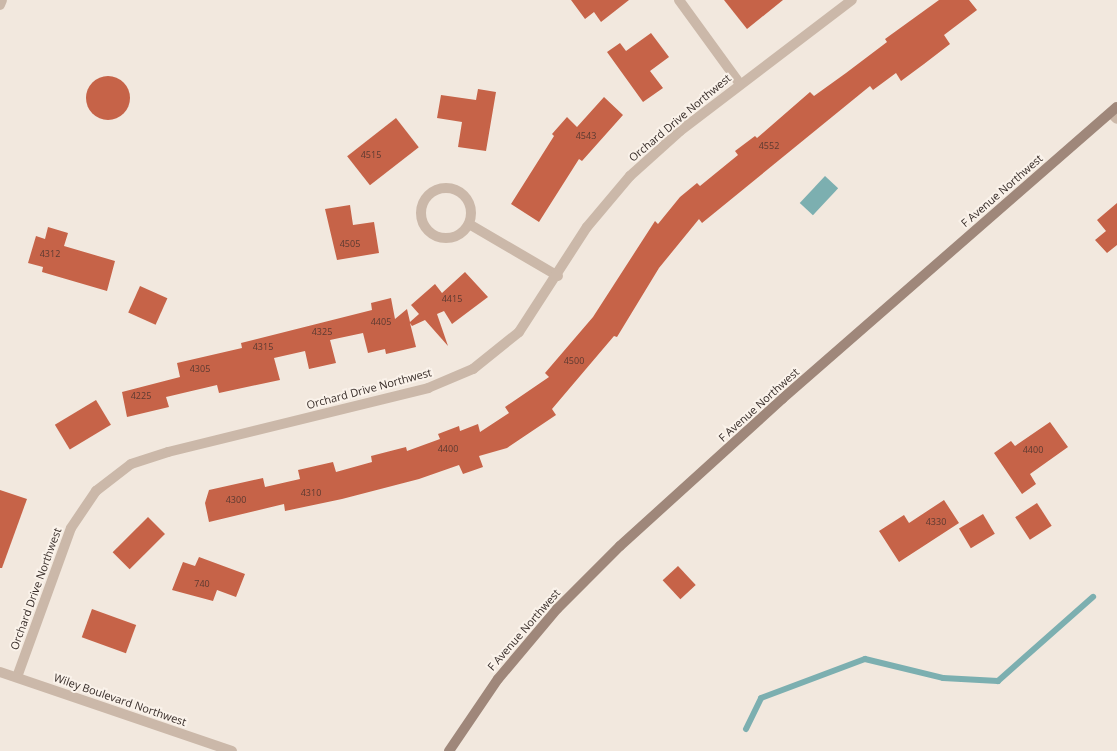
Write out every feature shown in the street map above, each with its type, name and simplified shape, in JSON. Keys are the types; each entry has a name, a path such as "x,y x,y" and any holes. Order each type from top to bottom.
{"main road":[{"name":"F Avenue Northwest","path":"448,751 498,679 557,609 620,546 782,399 1115,113"}],"street":[{"path":"0,5 2,0"},
{"path":"679,0 740,84"},
{"name":"Orchard Drive Northwest","path":"17,677 71,528 96,491 131,464 428,388 473,369 519,332 558,276 587,227 630,176 740,84 852,0"},
{"path":"437,189 454,189 467,199 471,216 469,224 458,236 434,236 420,216 424,200 437,189"},
{"path":"469,224 558,276"},
{"name":"Wiley Boulevard Northwest","path":"0,672 232,751"}],"water":[{"path":"825,176 838,188 813,215 800,203"}],"building":[{"path":"571,0 629,0 601,22 594,12 585,19"},
{"path":"724,0 783,0 747,29"},
{"path":"939,0 969,0 977,10 944,35 950,44 924,64 901,81 896,73 873,90 870,86 702,223 699,219 659,268 617,337 614,336 552,409 556,415 507,448 479,456 483,467 463,474 459,465 419,479 342,499 285,511 284,504 209,522 205,503 209,490 263,478 265,487 300,479 298,470 333,462 336,472 372,462 371,456 406,447 407,451 440,439 438,434 459,426 460,431 478,424 480,432 509,413 505,407 549,377 545,373 593,317 655,221 658,224 680,197 697,183 700,186 738,155 735,151 755,136 757,138 810,92 814,96 887,42 885,39"},
{"path":"651,33 669,57 650,71 663,88 643,102 607,52 620,43 626,51"},
{"path":"108,76 120,80 126,86 130,98 126,110 120,116 108,120 96,116 90,110 86,98 90,86 96,80"},
{"path":"478,89 496,92 486,151 458,147 462,122 437,118 441,95 476,100"},
{"path":"604,97 623,115 582,161 579,159 539,222 511,204 554,136 552,134 567,117 577,127"},
{"path":"396,118 419,147 370,185 347,156"},
{"path":"1117,203 1117,245 1107,253 1095,240 1106,231 1097,220"},
{"path":"350,205 353,225 374,222 379,253 337,260 325,209"},
{"path":"48,227 68,233 64,246 115,261 107,291 42,272 43,267 28,263 36,236 45,239"},
{"path":"465,272 488,297 452,324 444,311 437,314 448,346 425,320 412,326 410,323 416,347 386,354 385,349 368,353 363,333 330,340 336,363 309,369 305,351 274,358 280,380 219,393 217,385 166,397 169,407 127,417 122,392 180,377 177,363 242,348 241,343 372,310 371,303 391,298 395,319 407,309 410,322 419,314 411,305 435,284 442,293"},
{"path":"140,286 167,298 156,325 128,312"},
{"path":"96,400 111,425 70,450 55,425"},
{"path":"1050,422 1068,447 1030,474 1036,484 1022,494 994,453 1011,441 1015,446"},
{"path":"0,490 27,499 2,568 0,568"},
{"path":"944,500 959,523 899,562 879,531 904,515 909,523"},
{"path":"1037,503 1052,526 1030,540 1015,517"},
{"path":"983,514 995,534 971,548 959,528"},
{"path":"148,517 165,534 130,569 113,552"},
{"path":"199,557 245,574 236,597 217,590 213,601 172,590 183,562 195,566"},
{"path":"678,566 696,585 680,599 663,580"},
{"path":"92,609 136,625 126,653 82,637"}],"waterway":[{"path":"746,729 761,698 865,659 943,678 998,681 1093,597"}]}
